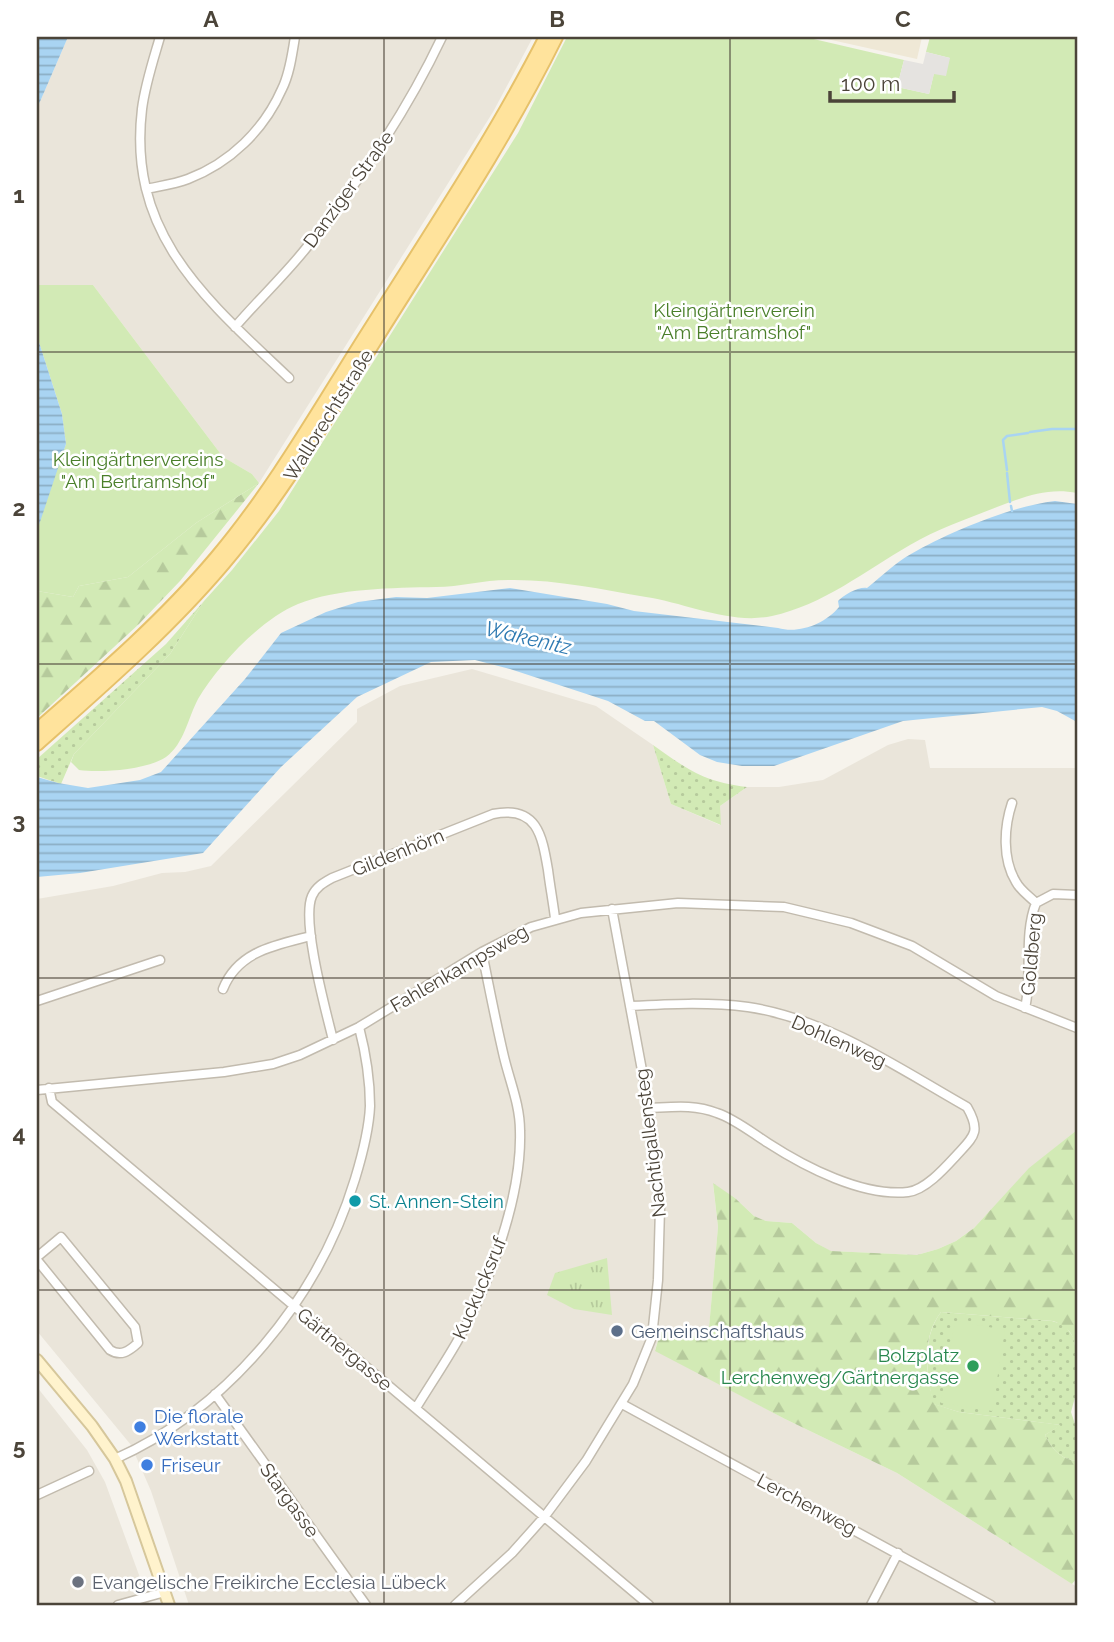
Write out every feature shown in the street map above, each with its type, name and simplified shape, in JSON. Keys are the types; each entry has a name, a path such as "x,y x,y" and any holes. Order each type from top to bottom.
{"main road":[{"name":"Wallbrechtstraße","path":"37,744 66,711 189,588 264,498 456,194 503,117 546,37"},
{"name":"Wallbrechtstraße","path":"37,730 112,678 196,595 272,503 465,199 510,124 556,37"},
{"path":"37,1360 92,1426 115,1459 126,1481 169,1605"}],"street":[{"path":"160,37 142,108 141,153 146,189 160,232 202,293 289,378"},
{"path":"146,189 185,181 238,150 262,124 283,89 295,37"},
{"name":"Danziger Straße","path":"235,327 305,250 381,147 442,37"},
{"path":"1012,803 1006,821 1009,864 1016,883 1035,903"},
{"name":"Gildenhörn","path":"333,1040 311,936 309,911 312,896 318,886 332,878 468,822 503,811 522,814 532,821 541,834 555,919"},
{"name":"Goldberg","path":"1025,1008 1029,993 1031,916 1035,903 1053,894 1077,895"},
{"name":"Fahlenkampsweg","path":"37,1090 224,1072 273,1064 359,1027 482,953 531,927 555,919 612,909 668,903 784,907 808,911 876,931 912,946 972,984 1077,1028"},
{"name":"Nachtigallensteg","path":"456,1605 512,1553 545,1516 586,1461 622,1404 645,1359 654,1323 660,1208 649,1108 612,909"},
{"path":"223,989 228,977 251,955 269,947 311,936"},
{"name":"Kuckucksruf","path":"415,1408 475,1307 501,1238 514,1188 520,1148 518,1110 482,953"},
{"path":"37,1001 160,960"},
{"name":"Dohlenweg","path":"630,1006 700,1003 749,1008 800,1020 851,1042 967,1107 975,1121 975,1133 953,1160 928,1183 911,1192 887,1191 860,1186 826,1174 787,1155 720,1114 693,1105 649,1108"},
{"path":"115,1459 140,1448 182,1422 215,1394 254,1356 315,1274 346,1207 363,1151 370,1109 367,1055 359,1027"},
{"name":"Gärtnergasse","path":"49,1088 52,1102 649,1605"},
{"path":"61,1237 135,1327 138,1343 123,1354 115,1354 110,1350 37,1258 61,1237"},
{"name":"Stargasse","path":"215,1394 366,1605"},
{"name":"Lerchenweg","path":"622,1404 991,1605"},
{"path":"37,1495 89,1471"},
{"path":"871,1605 898,1553"},
{"path":"118,1605 165,1592"}],"shaded area":[{"path":"68,37 533,37 493,112 259,483 252,474 223,457 93,285 37,285 39,104"},
{"path":"818,37 922,37 917,59"},
{"path":"926,52 950,58 946,76 934,74 929,94 897,87 904,60 923,64"},
{"path":"472,669 596,706 653,745 671,804 720,825 720,806 747,787 779,787 823,780 888,745 908,739 925,740 930,768 1076,768 1077,1130 1029,1169 974,1228 956,1241 917,1255 830,1251 792,1223 766,1221 754,1216 735,1198 713,1184 718,1227 708,1340 661,1330 655,1350 785,1419 897,1473 1077,1587 1077,1605 189,1605 151,1491 131,1445 37,1331 37,899 113,886 162,873 185,872 211,866 357,722 357,709 400,686"},
{"path":"37,1387 87,1450 105,1482 150,1605 37,1605"}],"green space":[{"name":"Kleingärtnerverein \"Am Bertramshof\"","path":"567,37 805,37 904,60 897,87 929,94 934,73 950,58 926,52 930,37 1077,37 1077,493 1056,491 1036,494 952,524 910,545 826,596 772,616 725,616 612,591 525,580 366,590 314,599 298,604 269,621 228,658 206,686 181,738 166,757 147,765 123,769 79,770 71,762 74,754 170,654 204,601 279,511 518,133"},
{"name":"Kleingärtnervereins \"Am Bertramshof\"","path":"37,285 93,285 223,457 252,474 259,483 196,523 128,577 79,586 73,597 37,591 37,524 66,444 62,414 37,336"},
{"path":"259,483 180,581 139,624 37,718 37,591 73,597 79,586 128,577 196,523"},
{"path":"204,601 170,654 74,754 61,784 37,776 37,759 166,644"},
{"path":"653,745 697,774 719,782 747,787 720,806 721,825 671,804"},
{"path":"1077,1130 1077,1354 1071,1333 1053,1321 941,1312 930,1333 927,1357 934,1404 959,1412 1061,1425 1045,1435 1057,1452 1077,1461 1077,1578 1072,1584 897,1473 785,1419 655,1351 661,1330 708,1339 718,1227 713,1183 735,1198 754,1216 766,1221 792,1223 816,1243 831,1251 917,1255 956,1241 974,1228 1029,1168"},
{"path":"607,1258 612,1315 574,1309 547,1295 555,1273"},
{"path":"941,1312 1052,1321 1065,1325 1073,1337 1077,1354 1077,1390 1071,1412 1077,1430 1077,1461 1057,1452 1045,1435 1060,1425 959,1412 933,1404 927,1356 930,1333"},
{"name":"Bolzplatz Lerchenweg/Gärtnergasse","path":"955,1321 1005,1330 992,1411 941,1403"}],"water":[{"path":"37,37 68,37 39,104 37,153"},
{"path":"37,336 62,414 66,444 37,531"},
{"name":"Wakenitz","path":"1055,501 1077,504 1077,722 1057,711 1042,707 903,721 774,766 742,766 717,762 700,755 654,721 645,721 608,701 475,660 431,662 357,697 281,767 203,853 80,873 37,877 37,777 88,788 140,780 161,772 245,679 281,633 326,612 358,602 396,597 427,598 510,588 634,611 794,630 827,618 839,607 838,601 844,596 867,588 899,562 926,546 1001,514"}],"waterway":[{"path":"1030,432 1077,429"},
{"path":"1007,470 1003,440 1007,436 1028,433"},
{"path":"1007,473 1010,502"},
{"path":"1011,506 1012,511"}],"place":[{"name":"St. Annen-Stein","path":"355,1201"},
{"name":"Gemeinschaftshaus","path":"617,1331"},
{"name":"Bolzplatz Lerchenweg/Gärtnergasse","path":"973,1366"},
{"name":"Die florale Werkstatt","path":"140,1427"},
{"name":"Friseur","path":"147,1465"},
{"name":"Evangelische Freikirche Ecclesia Lübeck","path":"78,1582"}]}
